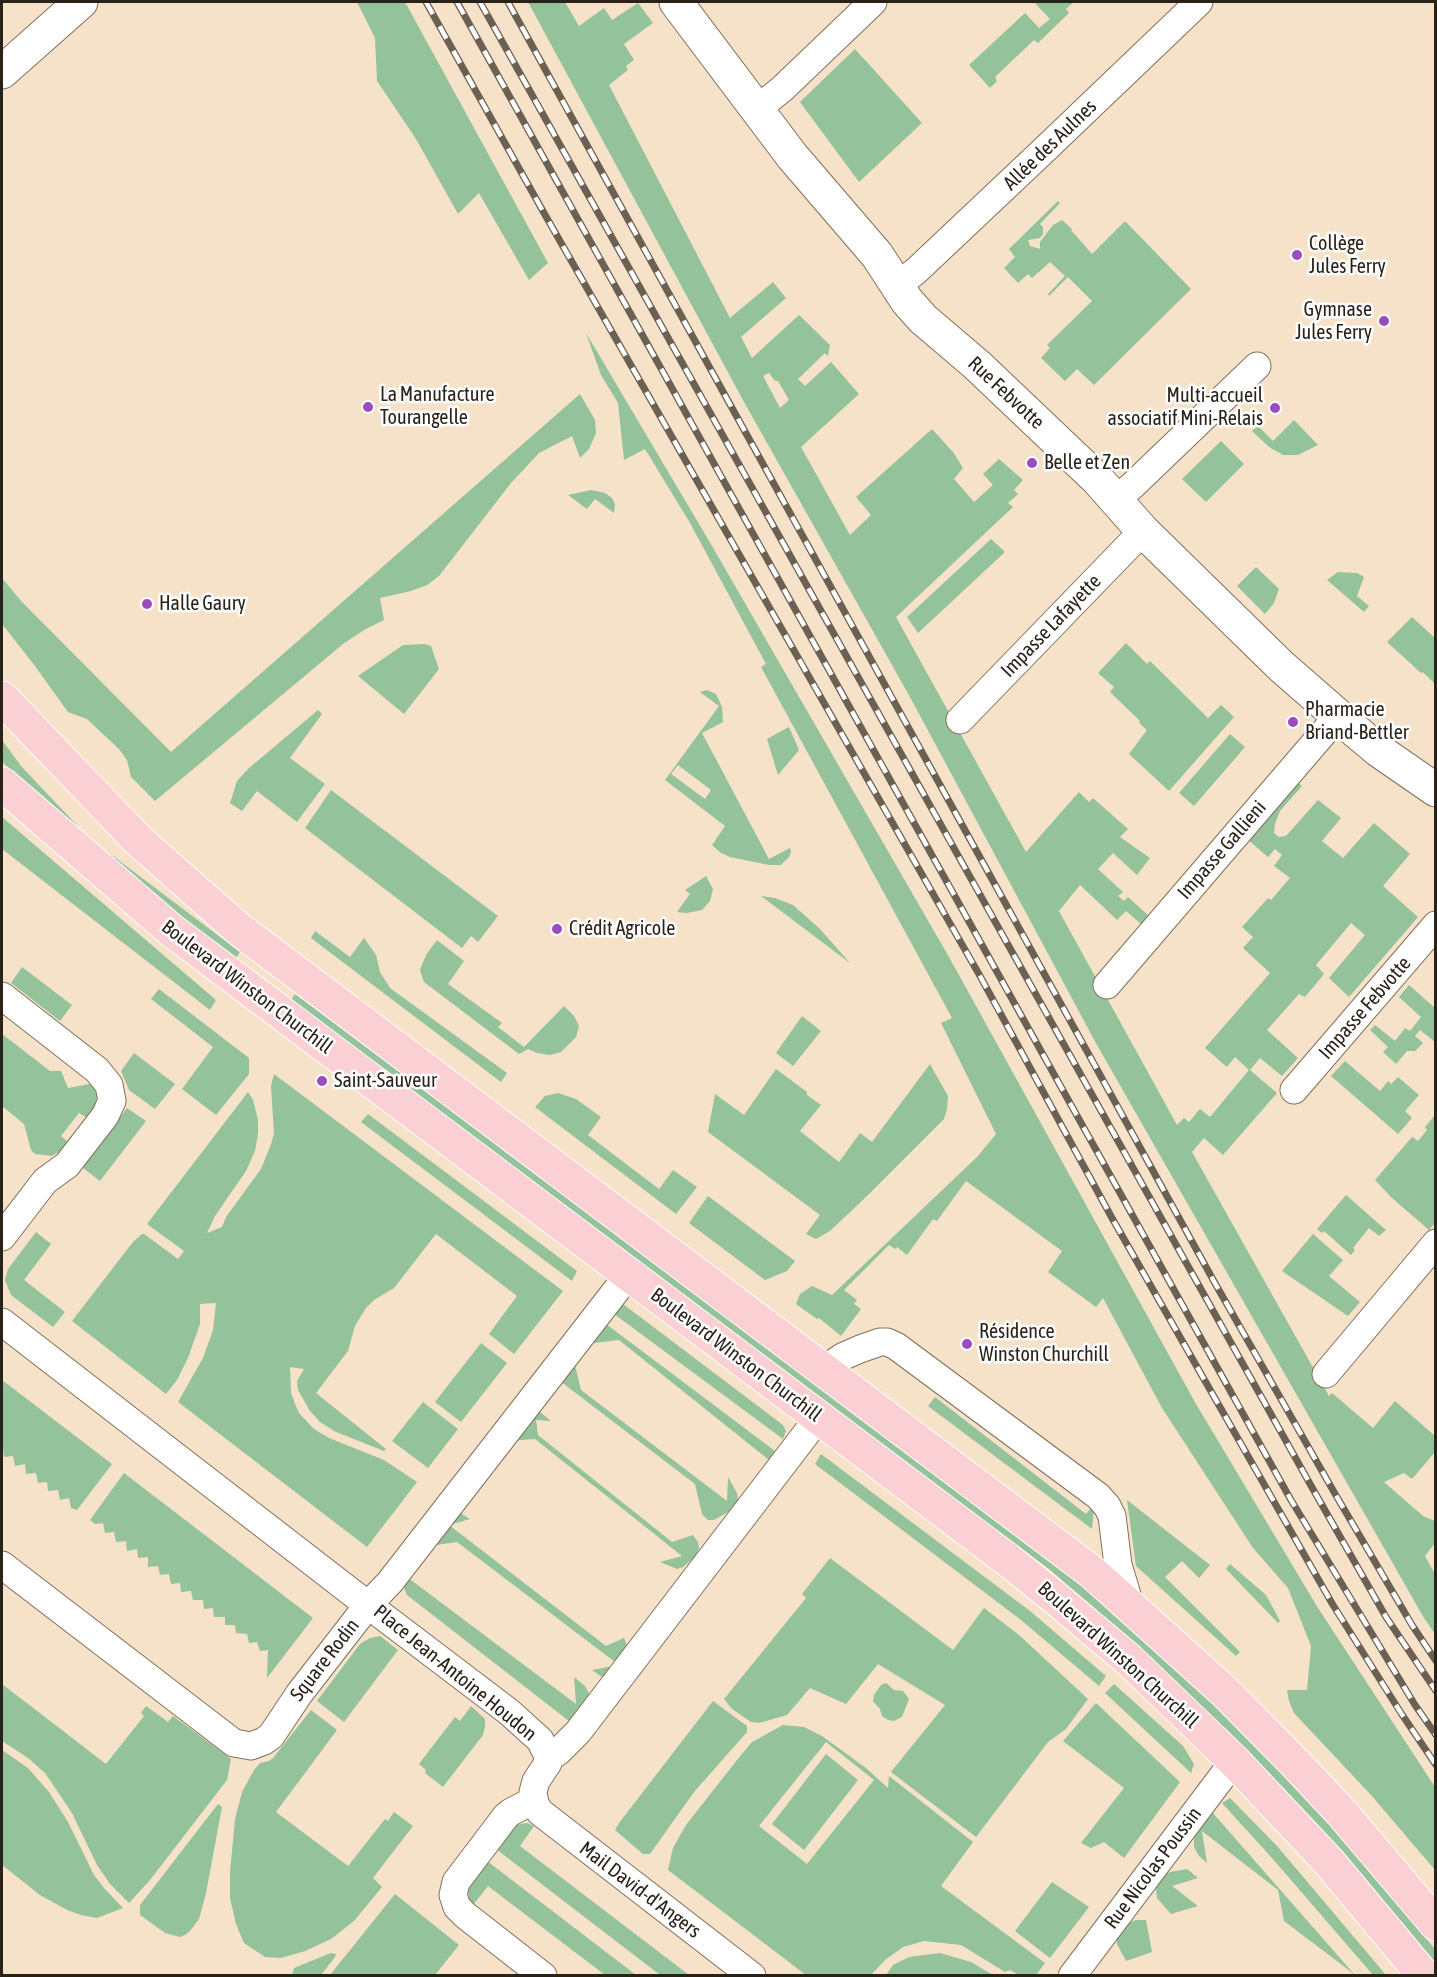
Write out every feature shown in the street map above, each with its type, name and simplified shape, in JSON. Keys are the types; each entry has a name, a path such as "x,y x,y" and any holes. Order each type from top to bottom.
{"main road":[{"name":"Boulevard Winston Churchill","path":"2,698 138,840 240,930 1067,1552 1130,1605 1225,1692 1297,1765 1341,1812 1436,1924"},
{"name":"Boulevard Winston Churchill","path":"2,784 171,930 819,1417 1054,1597 1129,1660 1234,1761 1329,1862 1425,1976"}],"street":[{"path":"2,72 81,2"},
{"name":"Rue Febvotte","path":"676,2 792,156 877,255 907,301 923,319 977,365 1116,499 1143,531 1281,666 1378,750 1436,790"},
{"path":"757,109 782,89 873,2"},
{"name":"Allée des Aulnes","path":"898,285 916,271 1199,2"},
{"path":"1116,499 1257,366"},
{"name":"Impasse Lafayette","path":"960,720 1143,531"},
{"name":"Impasse Gallieni","path":"1107,985 1338,716"},
{"name":"Impasse Febvotte","path":"1294,1090 1436,926"},
{"path":"2,996 98,1070 109,1085 112,1101 105,1116 67,1165 45,1182 2,1237"},
{"path":"1326,1374 1436,1244"},
{"name":"Place Jean-Antoine Houdon","path":"629,1274 390,1582 368,1605 509,1712 540,1740 548,1758 559,1751 578,1732 819,1417"},
{"name":"Square Rodin","path":"2,1322 368,1605 290,1706 271,1736 258,1744 242,1746 227,1738 2,1565"},
{"path":"824,1369 852,1353 880,1342 896,1346 1098,1496 1112,1516 1118,1565 1130,1605"},
{"path":"543,1976 465,1915 457,1907 453,1895 456,1882 506,1816 534,1800 534,1785 548,1763 548,1758"},
{"name":"Rue Nicolas Poussin","path":"1072,1976 1234,1761"},
{"name":"Mail David-d'Angers","path":"534,1800 537,1809 548,1820 752,1976"}],"green space":[{"path":"357,2 405,2 548,263 529,280 479,193 458,214 416,139 377,81 375,38"},
{"path":"528,2 565,2 579,26 604,8 612,20 638,3 653,23 624,44 634,60 626,66 628,70 609,85 730,318 773,282 786,298 741,337 752,358 799,315 830,345 828,356 825,353 798,379 805,386 831,362 859,394 801,447 850,535 871,515 856,497 932,429 953,452 963,468 954,479 974,502 993,485 983,474 999,459 1023,480 1014,490 1018,494 1008,503 1013,507 896,617 1026,852 1079,792 1089,802 1093,798 1128,829 1120,837 1150,858 1137,875 1113,853 1098,869 1123,892 1118,896 1124,901 1128,897 1148,915 1141,924 1126,911 1117,920 1080,885 1059,911 1177,1125 1184,1118 1189,1122 1200,1109 1210,1117 1249,1070 1235,1057 1227,1067 1205,1048 1270,973 1243,948 1253,937 1242,927 1268,898 1271,900 1290,878 1274,866 1282,855 1275,849 1268,857 1247,839 1297,781 1302,786 1280,811 1275,824 1274,833 1279,837 1286,836 1318,800 1341,818 1322,841 1343,858 1374,823 1410,854 1383,886 1418,917 1349,997 1329,978 1365,935 1351,923 1316,965 1324,974 1305,997 1299,994 1267,1030 1298,1058 1282,1076 1260,1058 1250,1070 1277,1093 1223,1155 1204,1138 1192,1152 1329,1396 1332,1393 1373,1428 1395,1401 1435,1436 1435,1452 1412,1479 1404,1473 1384,1482 1423,1516 1435,1521 1435,1543 1425,1556 1435,1574 1435,1634 1097,1045 910,697 744,402","holes":["769,373 775,381 778,381 789,400 780,408 763,376"]},
{"path":"1034,2 1074,2 1066,9 1069,13 1038,43 1034,40 995,77 997,81 990,88 969,65 1025,13 1039,28 1050,19"},
{"path":"855,49 922,123 859,182 800,102"},
{"path":"1058,201 1060,203 1040,224 1043,227 1043,234 1040,238 1028,240 1030,246 1040,249 1040,242 1053,225 1062,220 1092,254 1125,221 1191,289 1094,385 1077,369 1065,381 1041,358 1050,348 1047,345 1092,301 1068,277 1049,296 1048,294 1065,276 1050,262 1032,278 1028,274 1018,283 1004,268 1015,257 1009,249"},
{"path":"586,333 712,546 949,957 1196,1404 1318,1608 1435,1787 1435,1870 1371,1795 1294,1713 1287,1690 1307,1690 1311,1646 1288,1588 1253,1548 1162,1408 1103,1298 1096,1307 1048,1272 1062,1251 966,1181 937,1221 933,1219 907,1255 897,1247 895,1249 889,1245 844,1290 857,1300 854,1304 861,1309 841,1336 819,1318 817,1319 796,1304 800,1294 812,1286 832,1295 977,1157 996,1134 941,1023 952,1018 761,667 766,664 690,523 645,449 624,460 618,403 601,375"},
{"path":"580,394 595,420 596,433 589,449 580,458 572,436 539,453 511,483 439,576 427,585 411,591 380,598 384,620 343,644 155,801 131,777 127,760 119,749 87,719 68,712 2,624 2,578 22,602 171,752"},
{"path":"1294,420 1318,445 1298,455 1283,455 1269,447 1252,431 1258,426 1273,441"},
{"path":"1221,441 1244,464 1206,502 1182,479"},
{"path":"591,490 605,493 612,498 615,504 614,513 595,499 587,509 568,495"},
{"path":"991,539 1005,552 918,633 907,617"},
{"path":"1256,567 1279,589 1274,603 1265,614 1237,586"},
{"path":"1338,572 1357,573 1364,577 1357,596 1369,606 1364,612 1327,580"},
{"path":"1412,617 1435,638 1435,684 1387,642"},
{"path":"1126,643 1147,664 1150,661 1208,718 1221,705 1234,717 1169,791 1129,754 1147,730 1110,692 1114,687 1098,673"},
{"path":"403,645 431,646 439,669 404,714 358,676"},
{"path":"707,690 716,694 722,707 723,722 702,733 769,859 790,848 789,857 781,865 769,865 721,853 712,845 725,826 665,780 719,706 700,692","holes":["678,765 711,790 705,799 671,774"]},
{"path":"318,710 322,714 290,758 325,784 297,822 257,791 242,811 230,803 237,781 248,769"},
{"path":"789,727 799,750 778,775 767,739"},
{"path":"1230,734 1245,747 1194,806 1179,793"},
{"path":"2,740 21,766 84,832 2,762"},
{"path":"331,790 498,916 478,942 471,936 462,948 305,828"},
{"path":"2,817 216,1000 210,1010 2,849"},
{"path":"99,845 240,952 236,958 197,930"},
{"path":"706,876 713,889 710,901 702,910 677,912 690,894 685,890"},
{"path":"761,896 775,898 793,905 820,929 850,963"},
{"path":"315,931 350,957 364,938 376,955 380,972 390,988 507,1073 501,1082 311,938"},
{"path":"437,940 464,961 448,984 502,1023 498,1027 524,1047 564,1006 574,1016 579,1026 576,1037 561,1052 550,1055 528,1049 519,1054 424,982 420,970 426,955"},
{"path":"22,967 72,1005 60,1021 11,983"},
{"path":"1409,985 1435,1008 1435,1042 1420,1030 1415,1036 1423,1043 1415,1051 1407,1051 1396,1064 1383,1052 1388,1047 1370,1030 1375,1025 1395,1041 1405,1028 1410,1031 1421,1017 1399,997"},
{"path":"159,989 249,1058 249,1074 216,1115 182,1089 213,1047 151,999"},
{"path":"295,994 980,1505 1092,1594 1211,1700 1299,1789 1435,1949 1435,1963 1338,1848 1233,1736 1150,1657 1049,1569 675,1291 291,1000"},
{"path":"802,1016 821,1031 793,1066 776,1053"},
{"path":"2,1034 50,1071 61,1071 68,1088 90,1084 94,1087 97,1097 95,1105 87,1118 79,1113 61,1136 68,1142 52,1156 35,1154 31,1150 24,1124 2,1106"},
{"path":"134,1053 175,1084 155,1109 129,1090 121,1071"},
{"path":"1345,1061 1380,1091 1388,1081 1391,1084 1398,1077 1419,1095 1405,1111 1412,1118 1398,1134 1331,1076"},
{"path":"930,1064 948,1096 944,1119 830,1231 816,1239 806,1234 820,1215 708,1132 715,1094 744,1115 776,1069 821,1105 800,1131 839,1162 860,1133 872,1142"},
{"path":"274,1074 563,1291 514,1354 489,1334 517,1296 436,1234 394,1288 374,1300 366,1308 355,1326 348,1351 316,1393 386,1449 384,1451 336,1432 320,1422 310,1411 298,1390 297,1381 304,1369 290,1367 291,1393 295,1404 299,1413 314,1429 329,1438 384,1460 417,1482 367,1547 178,1402 203,1358 213,1330 216,1303 200,1304 200,1324 188,1358 177,1380 166,1394 72,1321 133,1242 142,1234 178,1259 184,1251 147,1224 248,1092 253,1100 258,1120 255,1151 246,1171 215,1216 207,1233 222,1227 226,1217 261,1169 271,1144 274,1134 271,1086"},
{"path":"558,1093 576,1099 601,1117 588,1135 659,1189 673,1170 697,1187 676,1214 535,1107 545,1096"},
{"path":"127,1108 146,1121 100,1181 83,1168"},
{"path":"368,1114 577,1271 572,1281 361,1122"},
{"path":"1435,1115 1435,1223 1429,1230 1375,1180 1412,1137 1418,1141 1427,1130 1425,1127"},
{"path":"1346,1195 1386,1230 1379,1236 1369,1228 1353,1248 1355,1250 1351,1255 1324,1231 1322,1233 1317,1229"},
{"path":"708,1196 795,1261 787,1271 765,1280 689,1223"},
{"path":"36,1232 51,1244 24,1280 65,1312 53,1327 11,1295 5,1280 8,1269"},
{"path":"1313,1234 1343,1260 1329,1276 1360,1302 1348,1316 1282,1271"},
{"path":"619,1301 783,1425 786,1431 783,1439 610,1311"},
{"path":"602,1321 775,1451 769,1460 619,1340 586,1344"},
{"path":"481,1343 507,1363 461,1422 435,1402"},
{"path":"573,1357 581,1390 727,1501 728,1477 737,1493 738,1501 735,1508 714,1520 708,1520 702,1514 695,1484 556,1378"},
{"path":"2,1380 112,1464 77,1510 71,1508 69,1498 60,1500 58,1490 48,1491 47,1482 38,1483 36,1473 26,1474 25,1464 15,1466 13,1456 4,1457"},
{"path":"935,1397 1086,1514 1092,1507 1094,1508 1092,1529 928,1406"},
{"path":"423,1402 458,1429 428,1468 392,1441"},
{"path":"534,1411 540,1412 551,1421 536,1420 538,1435 672,1542 693,1535 699,1548 695,1557 677,1569 660,1562 682,1556 535,1439 509,1441"},
{"path":"821,1454 1030,1611 1106,1676 1099,1686 1021,1620 815,1464"},
{"path":"124,1473 313,1618 267,1678 268,1650 260,1651 257,1642 249,1643 247,1634 236,1633 235,1625 225,1625 225,1617 214,1617 213,1608 204,1609 203,1600 193,1600 191,1591 181,1592 180,1583 171,1584 169,1574 160,1575 158,1566 148,1567 148,1557 138,1558 137,1549 127,1551 126,1541 116,1542 114,1532 105,1533 103,1523 95,1524 90,1520"},
{"path":"1127,1500 1210,1565 1199,1578 1182,1561 1165,1577 1240,1652 1236,1656 1136,1566"},
{"path":"457,1511 470,1519 449,1525 606,1646 624,1638 630,1653 622,1670 610,1678 602,1677 592,1670 619,1665 457,1542 430,1546"},
{"path":"830,1558 953,1650 984,1608 1019,1635 1088,1699 1066,1729 1048,1742 976,1837 891,1772 945,1705 878,1664 846,1704 810,1688 787,1715 759,1723 751,1722 732,1709 724,1699 806,1598 802,1594"},
{"path":"1230,1564 1266,1595 1280,1621 1278,1623 1226,1569"},
{"path":"407,1577 576,1704 574,1677 585,1686 589,1693 588,1700 569,1721 407,1595 404,1588"},
{"path":"380,1636 398,1650 344,1722 317,1701 360,1644 370,1638"},
{"path":"886,1683 894,1690 903,1691 909,1699 902,1717 894,1721 882,1716 880,1709 873,1701 881,1685"},
{"path":"2,1684 106,1764 144,1716 141,1713 146,1706 168,1722 173,1716 231,1759 227,1780 150,1880 129,1903 110,1884 97,1865 72,1813 45,1773 28,1758 2,1741"},
{"path":"1114,1684 1183,1746 1194,1764 1191,1773 1105,1693"},
{"path":"713,1701 747,1726 747,1732 694,1792 650,1854 643,1854 615,1830"},
{"path":"1096,1703 1180,1782 1124,1858 1104,1842 1091,1848 1081,1843 1124,1788 1063,1741"},
{"path":"471,1706 485,1719 483,1735 443,1787 425,1773 426,1770 419,1764 455,1717 460,1721"},
{"path":"311,1710 337,1730 276,1812 348,1866 385,1819 388,1821 394,1812 413,1826 373,1878 382,1887 354,1921 331,1939 305,1951 281,1958 265,1957 244,1943 236,1924 230,1898 235,1819 242,1792 254,1770 260,1763 273,1758"},
{"path":"783,1725 804,1727 822,1736 866,1768 888,1788 889,1776 973,1842 941,1886 1045,1963 1036,1975 1019,1975 1010,1970 1005,1972 961,1945 924,1941 903,1947 885,1960 871,1975 806,1975 668,1870 673,1848 686,1825 752,1742","holes":["826,1742 874,1780 807,1864 759,1826"]},
{"path":"2,1750 28,1768 49,1792 68,1822 94,1875 123,1908 97,1918 81,1915 40,1895 2,1865"},
{"path":"826,1754 858,1780 804,1850 772,1824"},
{"path":"1230,1798 1277,1846 1386,1975 1373,1975 1222,1803"},
{"path":"218,1804 222,1807 199,1919 185,1935 180,1937 165,1933 140,1915 140,1905"},
{"path":"1212,1812 1354,1974 1284,1921 1278,1890 1202,1831 1207,1863 1199,1856 1194,1847 1194,1837"},
{"path":"527,1823 534,1826 520,1846 689,1975 660,1975 496,1849 515,1825"},
{"path":"487,1861 636,1975 605,1975 488,1886 473,1905 469,1899 468,1888"},
{"path":"1187,1869 1198,1878 1172,1886 1198,1906 1171,1914 1157,1898 1156,1889 1161,1878 1170,1872"},
{"path":"1052,1882 1089,1907 1050,1958 1015,1931"},
{"path":"395,1894 459,1945 435,1975 330,1975"},
{"path":"1146,1920 1152,1952 1126,1961 1117,1944 1117,1935 1128,1923"},
{"path":"331,1953 336,1954 335,1957 321,1975 292,1975 294,1968"},
{"path":"940,1953 971,1962 993,1975 886,1975 893,1965 909,1957"}],"railway":[{"path":"426,2 980,976 1112,1218 1333,1605 1436,1765"},
{"path":"457,2 1291,1500 1415,1705 1436,1735"},
{"path":"480,2 1314,1491 1386,1617 1436,1691"},
{"path":"508,2 1216,1285 1334,1492 1412,1625 1436,1661"}],"place":[{"name":"Collège Jules Ferry","path":"1297,255"},
{"name":"Gymnase Jules Ferry","path":"1384,321"},
{"name":"La Manufacture Tourangelle","path":"368,407"},
{"name":"Multi-accueil associatif Mini-Relais","path":"1275,408"},
{"name":"Belle et Zen","path":"1032,463"},
{"name":"Halle Gaury","path":"147,604"},
{"name":"Pharmacie Briand-Bettler","path":"1293,722"},
{"name":"Crédit Agricole","path":"557,929"},
{"name":"Saint-Sauveur","path":"322,1081"},
{"name":"Résidence Winston Churchill","path":"967,1344"}]}
